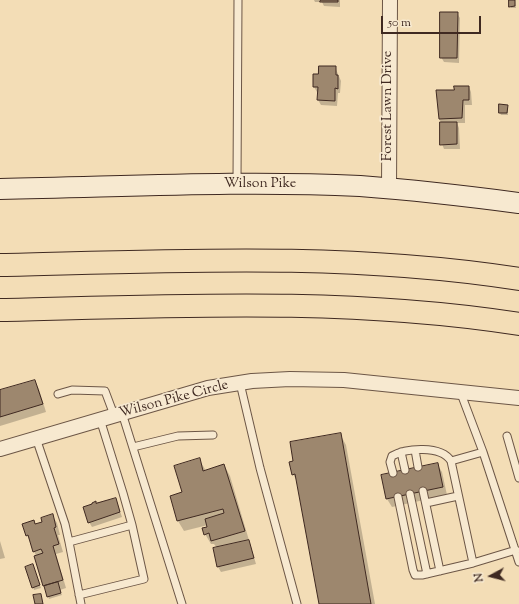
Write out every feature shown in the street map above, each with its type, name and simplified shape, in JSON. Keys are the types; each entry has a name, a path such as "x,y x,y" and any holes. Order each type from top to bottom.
{"highway":[{"path":"0,265 294,261 414,267 519,279"},
{"path":"0,310 225,305 304,305 393,309 468,316 519,324"}],"main road":[{"name":"Wilson Pike","path":"0,188 237,184 331,185 426,191 519,203"}],"street":[{"name":"Forest Lawn Drive","path":"389,189 390,0"},
{"name":"Wilson Pike Circle","path":"0,449 208,388 271,379 321,379 460,391 519,398"}],"lane":[{"path":"237,184 238,0"},
{"path":"240,383 260,468 297,604"},
{"path":"58,394 72,390 105,391 133,446 182,604"},
{"path":"460,391 483,452 519,562"},
{"path":"79,595 144,579 132,525 100,420"},
{"path":"133,446 178,436 213,435"},
{"path":"507,436 519,478"},
{"path":"36,438 65,524 81,604"},
{"path":"415,450 418,467"},
{"path":"393,473 392,456 401,452 415,450 434,451 447,456 451,461 472,563"},
{"path":"401,452 405,470"},
{"path":"451,461 483,452"},
{"path":"423,491 440,570"},
{"path":"410,494 427,574"},
{"path":"426,503 458,496"},
{"path":"398,497 414,573 418,575 472,563 516,550"},
{"path":"69,542 132,525"}],"building":[{"path":"321,0 338,0 338,2 320,2"},
{"path":"509,0 515,0 515,6 509,7"},
{"path":"440,12 458,12 457,58 440,58"},
{"path":"319,66 336,66 336,75 338,75 338,89 335,88 335,101 317,100 318,87 313,87 313,74 318,74"},
{"path":"454,86 469,86 469,100 463,100 462,118 439,119 436,90 454,90"},
{"path":"499,104 508,105 507,113 499,113"},
{"path":"440,122 457,122 457,144 440,145"},
{"path":"35,380 43,404 0,417 0,390"},
{"path":"341,433 371,604 319,604 295,474 292,475 289,462 293,461 290,442"},
{"path":"200,458 203,471 224,464 245,531 211,541 209,533 204,535 202,528 207,527 205,519 224,513 223,509 177,521 170,496 182,492 174,466"},
{"path":"438,463 443,487 386,499 381,475"},
{"path":"116,498 120,512 88,523 83,507 96,501 96,503"},
{"path":"53,514 56,527 54,528 59,544 53,546 63,580 43,586 34,556 43,553 41,549 33,552 28,535 26,536 22,524 34,520 35,524 42,522 41,518"},
{"path":"249,540 254,558 217,567 213,548"},
{"path":"33,564 40,585 32,588 25,567"},
{"path":"58,582 61,593 47,597 44,586"},
{"path":"41,594 43,604 35,604 33,595"}]}
